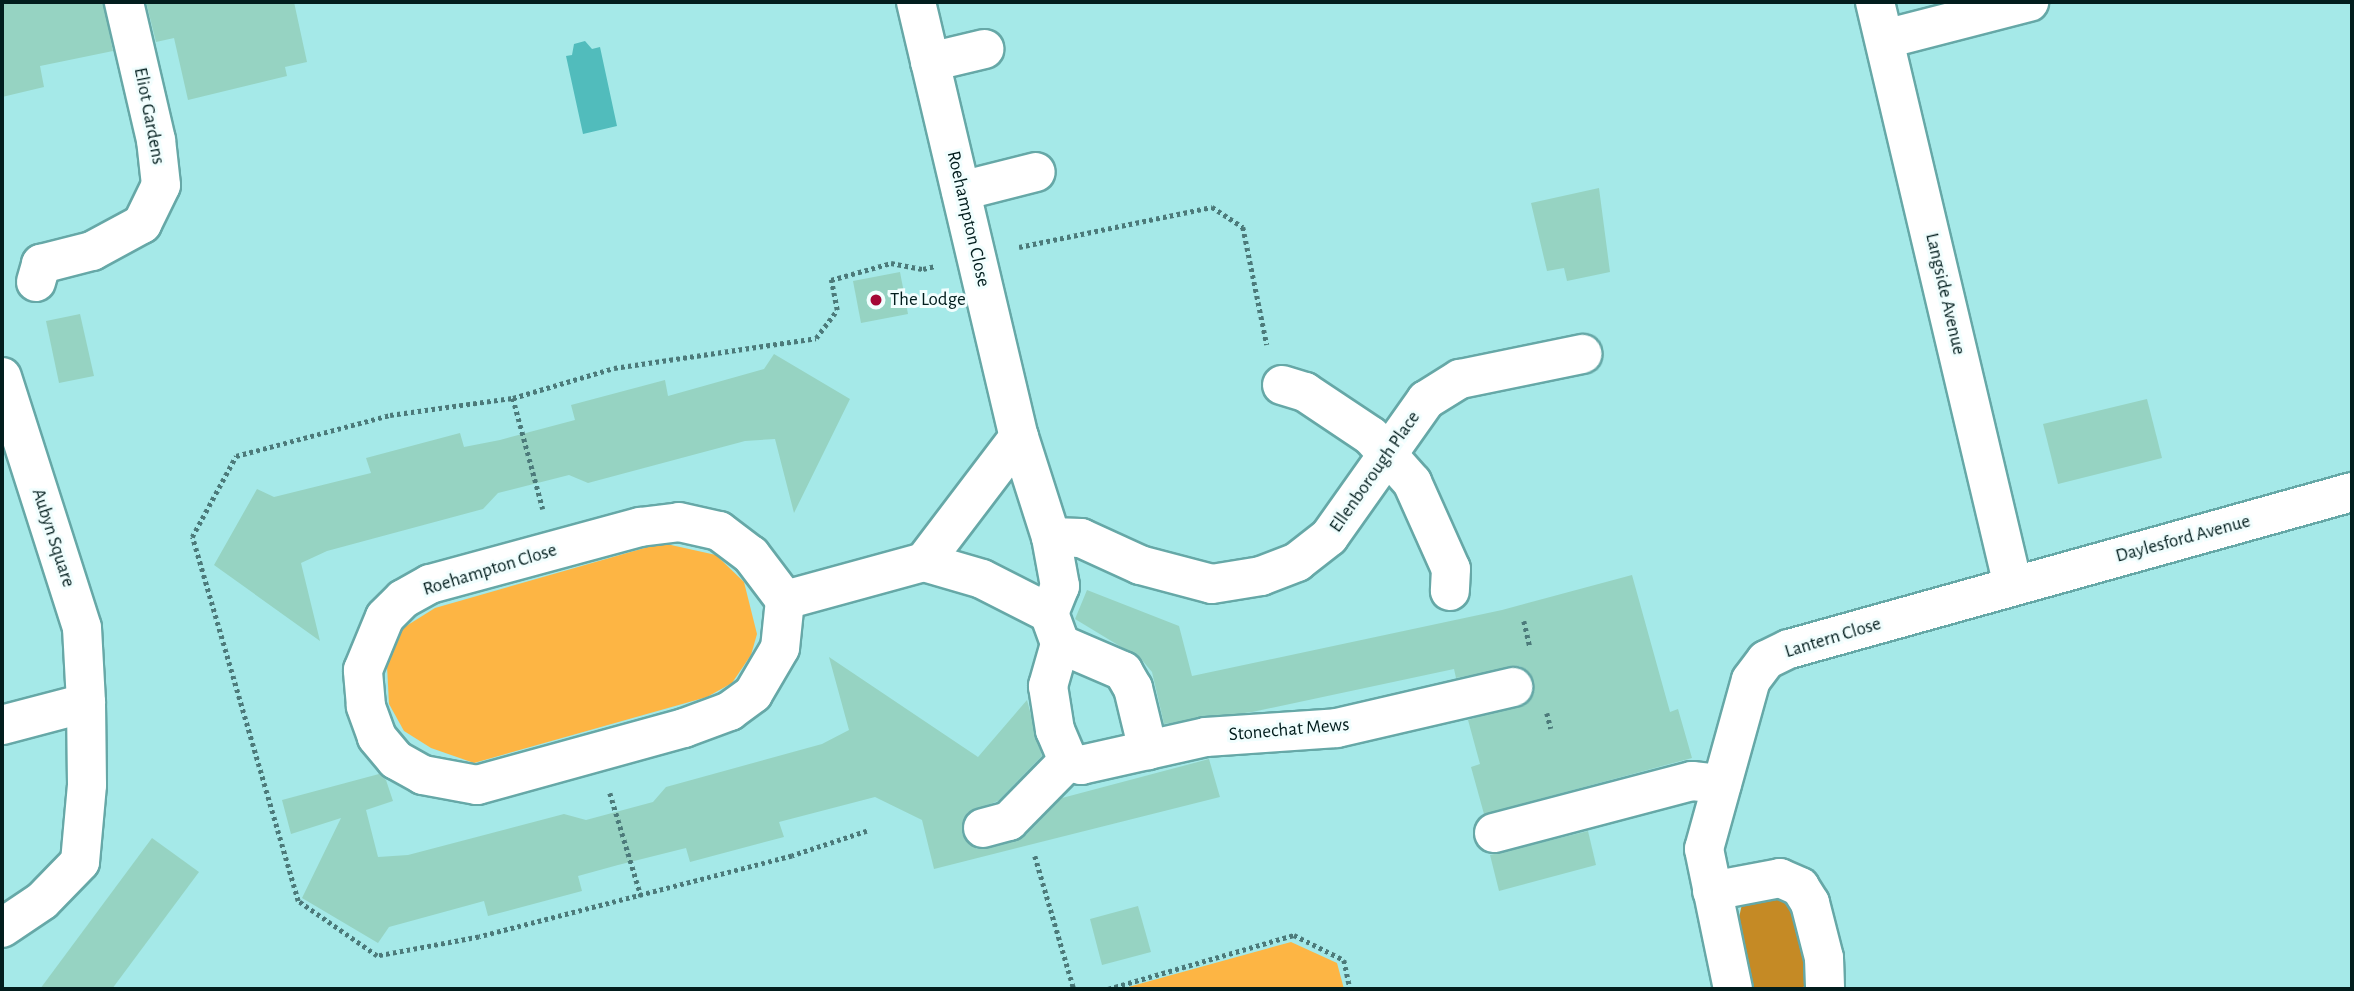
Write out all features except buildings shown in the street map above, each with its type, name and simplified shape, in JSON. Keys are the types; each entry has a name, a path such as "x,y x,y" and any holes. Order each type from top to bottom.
{"street":[{"name":"Eliot Gardens","path":"36,282 41,264 92,251 142,224 161,185 156,140 124,2"},
{"name":"Roehampton Close","path":"916,2 1019,437 1051,537 1060,586 1054,629"},
{"name":"Langside Avenue","path":"1875,2 2013,586"},
{"path":"1885,38 2029,2"},
{"path":"930,62 984,49"},
{"path":"961,191 1036,172"},
{"name":"Ellenborough Place","path":"1051,537 1081,538 1140,565 1212,584 1261,576 1297,562 1329,537 1426,400 1460,379 1582,354"},
{"name":"Aubyn Square","path":"2,377 82,628 87,785 80,862 42,901 2,929"},
{"path":"1282,386 1305,391 1371,436 1412,482 1436,527 1451,569 1450,591"},
{"path":"924,562 1019,437"},
{"name":"Daylesford Avenue","path":"2013,586 2352,492"},
{"name":"Roehampton Close","path":"679,522 719,531 751,555 785,600 779,648 753,694 730,711 696,724 477,785 447,783 423,775 396,760 377,737 366,705 363,670 371,642 385,617 403,599 430,584 554,550 640,527 679,522"},
{"path":"785,600 924,562 982,579 1054,629 1123,671 1133,688 1148,750"},
{"name":"Lantern Close","path":"1733,989 1704,849 1751,680 1766,660 1789,649 2013,586"},
{"path":"983,828 1009,821 1068,761 1055,730 1048,686 1054,629"},
{"name":"Stonechat Mews","path":"1068,761 1082,765 1206,737 1338,728 1513,687"},
{"path":"2,724 86,703"},
{"path":"1494,833 1692,781 1722,784"},
{"path":"1712,891 1780,878 1800,887 1811,903 1822,947 1825,989"}],"path":[{"path":"867,831 641,896 479,937 377,956 298,901 192,537 236,456 390,415 513,398 614,368 816,338 837,310 831,280 891,263 923,269 1212,207 1243,227 1271,362 1282,386"},
{"path":"513,398 554,550"},
{"path":"598,752 641,896"},
{"path":"1022,808 1074,989"},
{"path":"1108,989 1294,935 1344,960 1350,989"}],"shaded area":[{"path":"662,543 716,555 744,582 757,634 751,655 732,683 707,697 474,763 431,748 404,731 389,704 387,666 403,628 435,608"},
{"path":"1777,893 1801,916 1811,964 1803,989 1750,987 1737,926 1743,900"},
{"path":"1291,942 1337,963 1344,989 1121,989"}],"water":[{"path":"585,41 592,49 600,47 617,126 583,134 566,56 572,55 574,44"}],"place":[{"name":"The Lodge","path":"876,300"}]}
